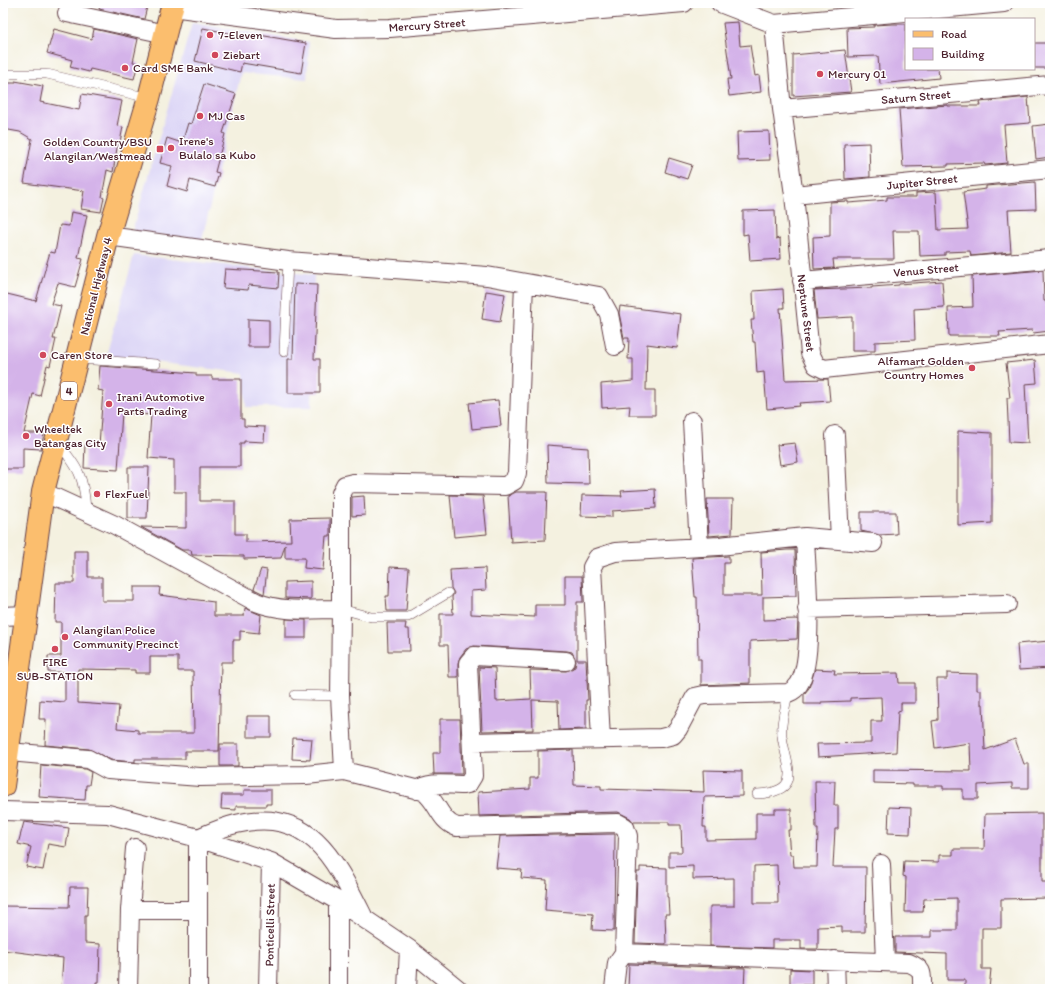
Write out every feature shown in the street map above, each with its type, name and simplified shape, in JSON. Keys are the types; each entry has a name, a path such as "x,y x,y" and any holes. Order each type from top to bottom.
{"main road":[{"name":"National Highway 4","path":"3,786 9,752 26,615 44,492 108,236 149,98 173,5"}],"street":[{"name":"Mercury Street","path":"173,5 336,29 390,28 684,3"},
{"path":"720,3 774,24 1004,3"},
{"path":"67,12 166,34"},
{"name":"Neptune Street","path":"774,24 782,109 794,195 810,353 816,365 824,369 1050,344"},
{"name":"Saturn Street","path":"782,109 1050,85"},
{"name":"Jupiter Street","path":"794,195 1050,169"},
{"path":"108,236 288,261 487,276 599,296 609,314 615,346"},
{"name":"Venus Street","path":"802,281 1050,260"},
{"path":"344,771 340,696 341,493 345,485 353,483 505,486 514,481 517,473 524,283"},
{"path":"692,421 699,547"},
{"path":"835,435 840,540"},
{"path":"44,492 86,510 256,602 269,607 283,609 341,609"},
{"path":"472,742 661,738 673,735 678,729 695,697 704,694 788,693 795,690 800,683 806,667 808,645 805,537"},
{"path":"601,739 592,567 597,558 615,552 699,547 805,537 873,543"},
{"path":"807,609 1007,604"},
{"path":"3,616 26,615"},
{"path":"417,790 423,786 429,785 468,784 473,776 468,663 470,659 474,656 566,661"},
{"path":"9,752 88,759 108,770 200,777 306,775 344,771 417,790 429,795 444,820 450,825 457,827 618,823 625,827 628,836 624,953 617,963 614,989"},
{"path":"3,811 108,814 198,838 271,862 365,918 409,949 458,989"},
{"path":"198,838 236,824 267,820 297,827 318,842 334,862 365,918"},
{"path":"198,838 198,989"},
{"path":"128,989 130,910 135,848"},
{"name":"Ponticelli Street","path":"268,989 271,862"},
{"path":"881,864 885,962"},
{"path":"338,901 338,989"},
{"path":"130,910 198,910"},
{"path":"407,989 409,949"},
{"path":"624,953 909,963 918,967 922,972 922,989"},
{"path":"835,960 836,989"}],"lane":[{"path":"3,74 47,74 149,98"},
{"path":"284,352 288,261"},
{"path":"78,359 156,364"},
{"path":"57,441 74,462 80,474 85,488 86,510"},
{"path":"341,609 371,617 408,617 448,593"},
{"path":"758,794 775,793 785,785 790,772 782,735 788,693"},
{"path":"295,696 340,696"}],"shaded area":[{"path":"192,23 309,42 307,79 241,73 202,240 132,232"},
{"path":"134,255 314,275 312,407 246,407 244,373 106,356"}],"building":[{"path":"101,3 148,3 144,19 99,9"},
{"path":"738,22 740,46 750,45 755,76 759,75 761,92 729,96 727,79 731,79 723,23"},
{"path":"905,24 905,70 938,70 939,78 880,84 878,56 848,57 847,28 874,27 874,25"},
{"path":"203,28 259,39 259,35 306,43 301,73 242,63 240,72 195,61"},
{"path":"54,29 92,39 94,29 138,39 133,62 138,63 134,79 90,69 89,72 70,67 72,60 47,53"},
{"path":"1035,43 1050,43 1050,68 1035,68"},
{"name":"Mercury 01","path":"845,50 851,92 793,96 793,55"},
{"path":"15,81 43,86 40,102 79,110 82,94 122,101 117,126 123,127 120,142 118,142 113,172 107,170 101,212 81,209 84,191 24,183 32,139 20,132 3,129 3,83 15,83"},
{"path":"204,84 236,94 223,133 225,134 215,172 219,173 215,187 190,180 187,192 167,186 172,166 160,163 167,138 182,143 188,123 191,124"},
{"path":"1028,97 1030,123 1004,125 1007,163 985,165 984,163 948,164 948,166 903,167 899,109 948,105 981,106 980,102"},
{"path":"1050,124 1050,157 1036,159 1033,126"},
{"path":"769,131 770,160 738,161 737,132"},
{"path":"869,143 870,177 845,179 844,144"},
{"path":"669,158 692,165 687,179 665,172"},
{"path":"1035,182 1036,209 1008,210 1011,252 971,256 970,251 945,252 945,255 920,256 919,231 893,231 894,259 833,259 834,268 814,269 813,237 830,236 830,202 848,201 848,203 887,200 887,197 916,197 916,193 936,192 938,230 968,229 963,192 986,189 986,186"},
{"path":"775,210 776,239 780,238 781,259 750,261 748,234 743,235 743,211"},
{"path":"71,212 87,215 78,258 83,259 75,287 58,283 51,304 61,306 53,339 56,339 50,366 47,365 40,396 33,394 24,433 44,433 41,449 23,448 23,469 3,469 3,293 36,301 50,252 55,253 60,225 69,226"},
{"path":"225,269 279,272 278,288 249,285 248,290 223,288"},
{"path":"1043,270 1044,301 1046,301 1050,331 1033,333 1032,330 999,332 1000,336 949,336 948,308 973,307 972,276"},
{"path":"942,281 944,307 914,309 915,340 875,342 875,351 852,351 852,317 817,319 814,290 872,288 899,284"},
{"path":"295,284 317,285 314,359 320,359 320,393 288,393 288,359 293,359"},
{"path":"783,289 784,308 780,308 785,380 828,379 830,401 799,403 800,406 767,409 764,372 757,373 755,342 753,342 751,320 754,320 753,291"},
{"path":"486,291 505,294 500,322 482,319"},
{"path":"620,306 681,314 677,348 647,344 646,390 655,390 655,415 629,415 630,406 602,408 601,384 633,381 633,359 628,359 629,338 624,338 619,313"},
{"path":"248,319 269,320 269,347 248,347"},
{"path":"1035,360 1037,383 1025,384 1028,443 1009,442 1007,398 1010,398 1006,363"},
{"path":"100,366 196,373 196,376 212,376 212,379 241,379 241,419 244,419 244,426 265,427 264,442 244,441 244,443 240,443 240,467 200,467 200,501 235,501 235,534 246,534 246,542 291,541 290,519 330,518 330,536 326,536 323,570 304,568 305,558 285,558 285,545 281,558 244,559 244,556 192,555 191,550 182,550 141,527 186,528 186,492 174,492 174,460 148,458 151,415 122,413 118,470 84,468 85,444 99,445 103,391 98,390"},
{"path":"498,400 501,426 472,429 469,403"},
{"path":"958,431 992,433 992,523 958,525"},
{"path":"795,443 798,462 780,465 777,445"},
{"path":"547,445 588,448 589,484 548,483"},
{"path":"128,467 149,467 147,518 128,518"},
{"path":"655,489 656,508 612,511 612,517 581,516 582,495 622,496 621,491"},
{"path":"516,492 547,492 545,540 511,542 508,496"},
{"path":"450,495 483,496 487,534 454,537"},
{"path":"364,496 365,515 352,516 352,497"},
{"path":"707,499 733,499 732,534 709,536"},
{"path":"861,512 896,512 897,534 879,535 861,531"},
{"path":"795,550 796,596 763,597 763,620 798,619 797,639 750,641 750,683 701,685 701,659 698,659 697,597 695,597 692,558 729,556 729,563 724,563 724,595 762,595 761,552"},
{"path":"74,551 88,551 88,577 102,577 102,601 134,601 134,587 160,587 159,595 214,602 214,616 244,616 245,608 261,615 259,633 240,631 240,640 233,640 233,662 221,662 219,751 185,751 185,759 135,759 135,762 111,760 89,749 45,745 46,719 39,719 40,700 65,702 65,672 48,672 48,656 61,656 61,622 55,622 56,583 74,583","holes":["150,657 178,657 178,671 193,671 194,733 138,733 138,730 117,728 119,706 78,703 78,669 135,670 135,673 150,673"]},
{"path":"390,567 409,568 406,611 387,611 386,596 389,596"},
{"path":"485,568 486,590 471,591 471,614 535,617 535,605 565,605 565,576 582,576 583,602 577,602 577,660 586,660 588,700 586,700 586,729 559,730 558,701 532,700 533,730 482,731 479,667 495,668 496,701 531,699 530,670 566,671 575,667 576,661 572,652 567,651 474,646 466,649 460,657 458,663 458,677 449,677 448,645 440,645 440,614 453,614 452,597 454,593 451,588 450,570"},
{"path":"261,569 267,570 264,594 254,589"},
{"path":"311,581 311,599 285,598 285,582"},
{"path":"286,619 306,620 306,638 286,638"},
{"path":"387,623 406,623 405,629 409,629 410,651 388,651"},
{"path":"1049,641 1050,668 1019,670 1017,644"},
{"path":"815,669 835,670 834,674 898,673 899,683 915,683 915,703 901,703 901,711 898,712 896,752 818,757 817,744 871,743 871,721 882,721 881,697 850,698 850,701 804,704 804,694 809,688"},
{"path":"947,673 977,674 977,690 981,690 981,704 983,704 985,750 1015,739 1024,764 1029,764 1029,788 1012,788 1012,783 978,785 978,799 963,799 963,789 943,789 943,786 913,786 913,784 873,783 873,770 971,771 970,743 935,748 932,721 938,720 937,679 947,679"},
{"path":"247,716 271,716 271,737 247,737"},
{"path":"440,719 460,719 462,774 434,774 433,753 440,753"},
{"path":"293,738 312,739 310,760 292,759"},
{"path":"220,744 238,744 238,766 220,766"},
{"path":"573,750 574,785 601,786 601,789 704,792 703,770 742,771 742,796 704,797 703,827 706,827 706,840 756,839 756,813 775,813 775,809 791,809 791,830 788,830 790,855 793,855 794,867 817,867 818,829 816,829 815,781 835,781 834,805 838,805 838,829 835,829 833,867 866,867 865,932 842,932 842,926 818,927 818,949 801,949 801,940 772,940 772,948 710,946 710,906 734,906 734,878 693,879 693,866 669,867 669,852 682,852 681,825 669,825 669,822 633,822 630,818 618,812 479,816 478,792 530,789 530,778 538,778 538,751","holes":["777,865 778,903 754,903 754,866"]},
{"path":"41,765 85,769 91,772 89,785 86,785 85,800 39,797"},
{"path":"244,790 271,790 271,804 266,804 266,806 236,806 236,810 221,809 222,795 244,795"},
{"path":"889,807 911,808 910,834 888,833"},
{"path":"1042,813 1042,882 1050,882 1050,898 1001,899 1001,928 982,928 982,969 991,969 989,989 965,989 965,980 947,980 947,954 895,952 895,937 932,937 932,930 957,930 957,898 924,899 923,912 905,912 906,877 903,876 904,861 939,862 939,855 953,855 953,849 984,849 985,814"},
{"path":"24,822 69,828 66,847 48,844 43,870 26,867 31,847 18,844"},
{"path":"615,834 614,931 592,930 593,914 545,910 547,880 521,878 522,870 496,868 500,836"},
{"path":"640,867 667,868 667,897 669,914 665,914 666,944 635,943 637,872 640,872"},
{"path":"70,887 88,887 87,915 85,915 85,943 100,944 99,982 96,982 96,989 61,989 63,958 3,950 3,906 69,907"},
{"path":"629,964 745,968 744,989 628,989"},
{"path":"790,969 812,970 812,985 790,985"}],"place":[{"name":"7-Eleven","path":"210,35"},
{"name":"Ziebart","path":"215,55"},
{"name":"Card SME Bank","path":"125,68"},
{"name":"Mercury 01","path":"820,74"},
{"name":"MJ Cas","path":"200,116"},
{"name":"Irene's Bulalo sa Kubo","path":"171,148"},
{"name":"Golden Country/BSU Alangilan/Westmead","path":"160,149"},
{"name":"Caren Store","path":"43,355"},
{"name":"Alfamart Golden Country Homes","path":"972,368"},
{"name":"Irani Automotive Parts Trading","path":"109,404"},
{"name":"Wheeltek Batangas City","path":"26,436"},
{"name":"FlexFuel","path":"97,494"},
{"name":"Alangilan Police Community Precinct","path":"65,637"},
{"name":"FIRE SUB-STATION","path":"55,649"}]}
